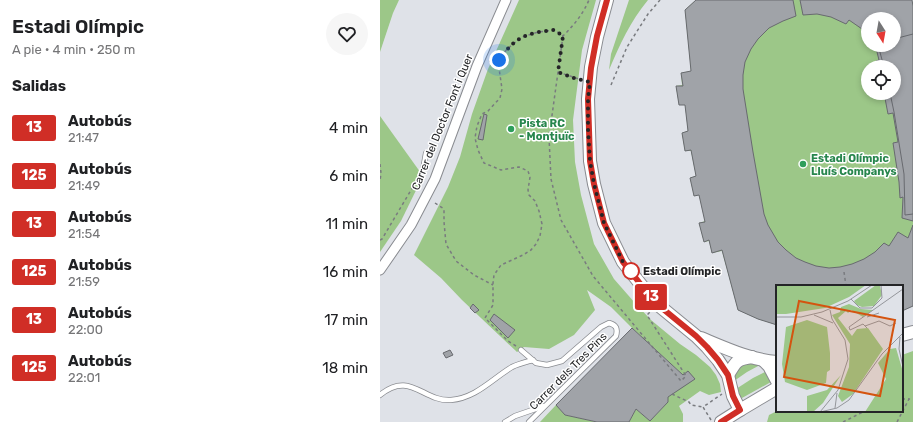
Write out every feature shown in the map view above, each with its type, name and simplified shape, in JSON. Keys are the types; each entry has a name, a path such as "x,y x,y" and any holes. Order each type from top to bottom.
{"street":[{"name":"Carrer del Doctor Font i Quer","path":"380,270 411,225 435,179 477,66 506,0"},
{"path":"607,0 597,36 591,68 588,99 590,161 604,223 623,262 642,286 657,304 696,336 718,360 728,375 733,396 740,410"},
{"path":"903,335 913,332"},
{"path":"696,336 758,359 769,366 776,379"},
{"path":"728,375 732,367 742,358 776,362"},
{"path":"716,421 740,410 776,389"}],"lane":[{"path":"423,170 426,153"},
{"name":"Carrer dels Tres Pins","path":"521,350 536,363 547,365 562,361 609,323 614,324 617,328 616,336 529,422"},
{"path":"380,395 390,388 398,385 412,388 443,400 461,399 479,391 513,367 533,360"},
{"path":"505,422 515,416 546,405"}],"path":[{"path":"590,0 571,28 563,36 549,136 551,179 561,220 593,276 681,380 686,376 647,316 657,304"},
{"path":"611,85 627,47 648,14 660,0"},
{"path":"521,350 508,341 485,318 493,305 494,275 501,265 531,250 540,236 542,224 535,201 529,194 528,190 530,177 528,171 519,167 501,170 484,163 478,150 475,138 477,126 482,114 488,111 500,98 502,89 499,60 507,49 522,37 538,32 554,30 563,36"},
{"name":"Carrer del Doctor Font i Quer","path":"488,61 499,60"},
{"path":"558,72 590,82"},
{"path":"380,164 380,181"},
{"path":"380,240 423,170"},
{"path":"435,203 444,209 446,244 456,262 493,286"},
{"path":"844,272 846,285"},
{"path":"703,407 727,391"},
{"path":"672,394 689,402 691,405 703,407 716,421"},
{"path":"903,399 913,399"},
{"path":"903,411 910,399"},
{"path":"843,422 863,412"},
{"path":"897,422 903,412"}],"green space":[{"path":"380,0 399,0 380,52"},
{"path":"519,0 596,0 582,50 573,120 575,162 581,195 594,244 614,279 651,320 696,355 710,367 716,375 720,384 721,392 709,395 700,391 679,406 683,414 683,422 629,422 636,409 650,421 668,402 668,397 684,374 683,375 611,307 587,290 595,310 574,335 549,349 524,347 517,352 441,278 414,255 448,187 460,157 472,114 488,69"},
{"path":"629,0 648,0 626,34 609,70 611,54"},
{"name":"Estadi Olímpic Lluís Companys","path":"696,0 912,0 913,306 903,311 903,285 776,285 776,325 738,310 722,251 712,253 709,241 704,242 699,223 705,221 699,195 694,196 690,178 696,176 691,151 685,151 682,133 688,131 685,105 679,105 676,86 682,85 681,73 691,71 685,10"},
{"path":"380,116 423,176 401,221 380,252"},
{"path":"913,351 913,422 767,422 769,415 776,412 903,412 903,355"},
{"path":"745,362 760,365 734,381 736,370"},
{"path":"767,371 771,382 742,398 739,396 736,389"},
{"path":"556,405 565,415 597,422 540,422"}],"building":[{"path":"696,0 793,0 796,16 769,28 758,39 745,62 743,75 743,89 753,152 764,214 768,225 778,242 796,258 816,266 829,268 852,264 864,259 875,252 884,243 889,246 898,232 908,238 913,225 913,306 903,311 903,285 776,285 776,325 738,310 722,250 712,253 709,240 704,242 699,223 705,222 699,195 694,196 690,178 696,176 691,150 685,151 682,133 688,131 685,105 679,105 676,86 683,86 681,73 691,71 685,10"},
{"path":"800,0 912,0 913,221 902,218 903,197 900,198 893,143 898,142 893,113 888,114 885,100 901,100 901,60 879,60 877,52 901,52 901,12 861,12 861,28 849,20 846,24 831,17 817,14 803,15"},
{"path":"913,34 913,214 905,215 904,174 891,100 901,100 901,60 882,60 880,52 901,52 901,37"},
{"path":"484,114 487,115 483,140 478,139"},
{"path":"473,304 479,310 475,313 470,308"},
{"path":"494,314 515,330 508,338 490,320"},
{"path":"632,328 683,375 688,371 695,379 668,397 668,402 650,421 636,409 629,422 597,422 565,415 556,405"},
{"path":"450,350 453,355 446,358 443,353"}],"bus line":[{"name":"13","path":"607,0 597,36 591,68 588,99 590,161 604,223 623,262 642,286 657,304 707,347 728,375 733,396 740,410 721,422"}],"place":[{"name":"Pista RC - Montjuïc","path":"511,129"},
{"name":"Estadi Olímpic Lluís Companys","path":"803,164"},
{"name":"Estadi Olímpic","path":"631,271"}],"route":[{"path":"499,60 507,49 522,37 538,32 554,30 563,36 558,72 590,82 588,99 588,129 590,161 594,184 604,223 623,262 631,271"}]}
